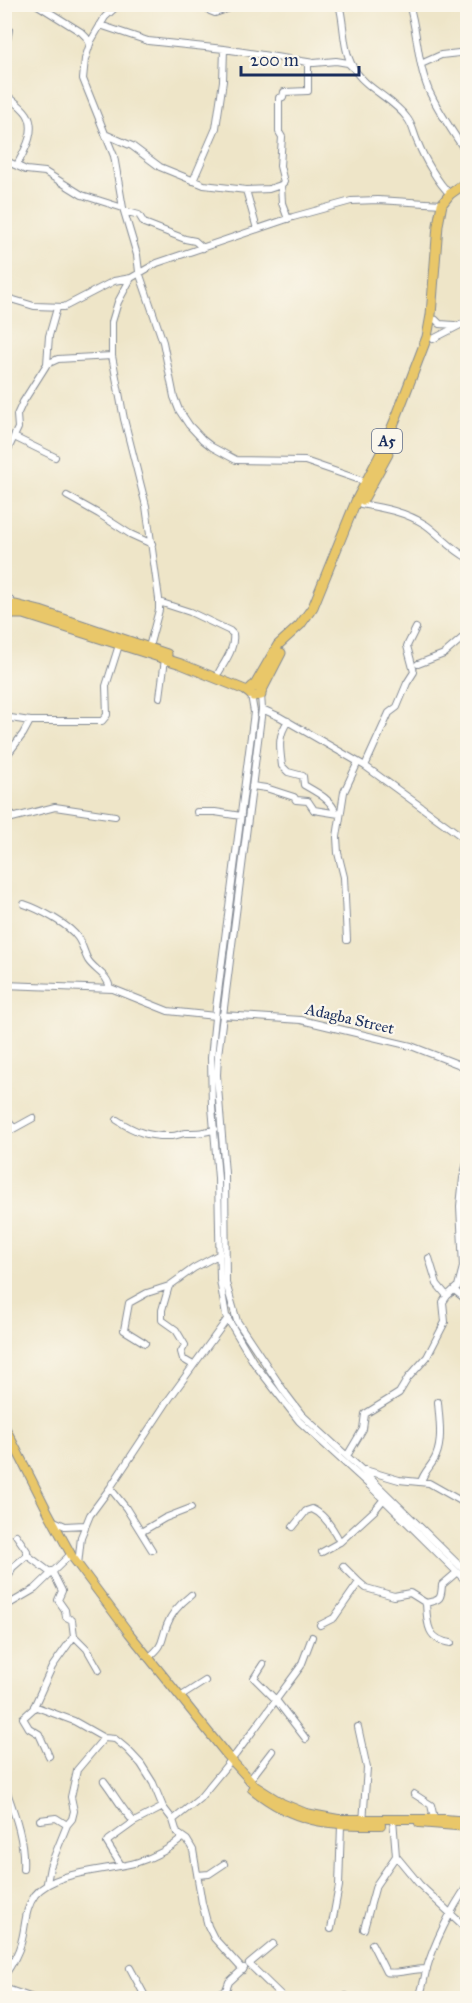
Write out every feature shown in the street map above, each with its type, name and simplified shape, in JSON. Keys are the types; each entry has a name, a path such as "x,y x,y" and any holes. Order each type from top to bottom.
{"highway":[{"name":"A5","path":"255,691 278,645 300,625 313,607 348,519 387,440 427,337 442,204 450,194 468,181"},
{"name":"A5","path":"255,691 283,649 304,629 318,610 362,504 388,453 433,339 447,210 454,198 468,188"},
{"path":"7,606 29,608 119,645 165,659 245,690 255,691"},
{"path":"70,625 148,647 219,672 255,691"}],"main road":[{"path":"4,1425 50,1518 78,1565 229,1761 249,1781 282,1803 306,1813 363,1822 444,1824 468,1827"},
{"path":"4,1435 68,1557 101,1604 253,1790 279,1808 305,1819 341,1825 363,1822"},
{"path":"393,1822 434,1818 468,1821"}],"street":[{"path":"36,4 81,32 90,44"},
{"path":"119,4 100,25 90,44 85,58 83,79 114,156 123,210 140,272 166,350 176,402 189,424 203,440 236,460 305,461 366,482"},
{"path":"206,4 215,13 242,4"},
{"path":"339,4 344,41 352,67"},
{"path":"409,4 421,64 429,90 446,123 468,155"},
{"path":"100,25 148,41 224,49 308,62 348,63 365,81 407,117 419,147 443,188 450,194"},
{"path":"4,56 9,30"},
{"path":"81,32 96,32"},
{"path":"193,181 216,128 223,81 224,49"},
{"path":"421,64 441,55 468,52"},
{"path":"288,219 282,203 281,185 284,182 280,166 282,137 279,132 279,98 288,91 308,91 308,62"},
{"path":"4,93 26,112 30,121 30,140 17,165"},
{"path":"107,135 123,140 160,167 213,187 246,190 269,189 281,185"},
{"path":"4,160 29,171 45,172 82,195 139,215 144,223 195,241 203,248"},
{"path":"246,190 257,229"},
{"path":"4,297 23,304 57,308 67,306 114,281 131,278 157,263 288,219 357,201 442,204"},
{"path":"131,278 118,302 112,322 112,356 122,410 146,506 152,544 159,603 148,647"},
{"path":"4,458 18,428 17,415 22,402 47,364 49,336 57,308"},
{"path":"436,320 446,326 458,325"},
{"path":"433,339 468,321"},
{"path":"47,364 58,359 112,356"},
{"path":"14,437 55,457"},
{"path":"67,496 99,513 130,534 152,544"},
{"path":"362,504 399,512 413,518 424,524 459,554 468,558"},
{"path":"4,592 7,606"},
{"path":"159,603 190,612 233,634 234,642 231,651 219,672"},
{"path":"365,766 388,714 397,707 414,672 407,646 416,628"},
{"path":"418,664 444,654 468,633"},
{"path":"4,717 30,721 102,721 107,715 105,687 119,645"},
{"path":"160,697 165,659"},
{"path":"255,691 261,709 252,786 211,1066 218,1178 221,1293 228,1318 254,1363 299,1421 332,1448 347,1456 468,1574"},
{"path":"255,691 219,1016 217,1075 225,1173 226,1283 237,1321 302,1415 456,1574 468,1583"},
{"path":"261,709 365,766 468,841"},
{"path":"4,759 30,721"},
{"path":"288,722 281,730 279,742 282,766 288,772 303,776 304,785 321,794 338,814"},
{"path":"347,940 344,877 338,853 338,814 358,762"},
{"path":"252,786 266,788 297,800 308,801 314,810 338,814"},
{"path":"4,803 13,817"},
{"path":"4,820 56,807 115,816"},
{"path":"197,812 241,816"},
{"path":"24,904 60,921 74,933 88,960 107,978 110,989"},
{"name":"Adagba Street","path":"4,985 110,989 168,1011 301,1020 411,1046 468,1068"},
{"path":"4,1117 14,1128"},
{"path":"4,1134 33,1118"},
{"path":"117,1120 136,1132 172,1136 222,1127"},
{"path":"347,1456 364,1426 365,1414 399,1392 408,1378 428,1357 445,1322 443,1302 454,1290 463,1267 461,1199 468,1160"},
{"path":"145,1343 124,1330 129,1304 147,1293 169,1287 194,1268 220,1254"},
{"path":"429,1258 437,1284 447,1296"},
{"path":"169,1287 162,1310 162,1320 176,1330 185,1345 181,1352 183,1359 193,1365"},
{"path":"454,1290 468,1300"},
{"path":"78,1565 79,1548 90,1515 155,1419 228,1318"},
{"path":"421,1482 423,1473 437,1454 440,1427 438,1401"},
{"path":"362,1470 399,1480 434,1485 468,1505"},
{"path":"110,1488 153,1550"},
{"path":"322,1552 340,1542 383,1500"},
{"path":"141,1532 165,1518 191,1509"},
{"path":"293,1527 306,1511 316,1510 335,1531 340,1542"},
{"path":"50,1518 65,1526 85,1525"},
{"path":"16,1535 27,1551 27,1555 52,1572 62,1591 58,1600 65,1610 66,1617 72,1620 74,1636 87,1649 99,1670"},
{"path":"4,1577 10,1574 12,1568 27,1555"},
{"path":"5,1604 35,1589 68,1557"},
{"path":"343,1566 366,1588 394,1596 410,1593 426,1603 439,1600 442,1585 456,1574"},
{"path":"320,1625 334,1618 359,1582"},
{"path":"148,1658 163,1643 167,1624 174,1612 191,1595"},
{"path":"426,1603 432,1634 441,1642 451,1643"},
{"path":"49,1756 39,1734 29,1728 23,1718 33,1709 52,1666 74,1636"},
{"path":"173,1820 199,1799 276,1700 301,1666 312,1637"},
{"path":"263,1664 254,1678 276,1700 306,1738"},
{"path":"180,1697 205,1681"},
{"path":"34,1706 74,1721 104,1738 115,1739 141,1764 153,1783 163,1807 173,1820 177,1833 187,1840 192,1850 208,1926 218,1944 243,1970"},
{"path":"358,1727 367,1768 363,1822"},
{"path":"47,1883 50,1867 67,1825 72,1820 74,1811 71,1797 77,1770 104,1738"},
{"path":"249,1781 272,1751"},
{"path":"104,1781 119,1800 124,1812 134,1822"},
{"path":"4,1784 21,1831 24,1852 23,1869"},
{"path":"414,1794 431,1805 434,1818"},
{"path":"121,1865 107,1843 134,1822 163,1807"},
{"path":"40,1820 56,1818 67,1825"},
{"path":"393,1822 396,1857 420,1885 468,1930"},
{"path":"331,1929 339,1886 341,1825"},
{"path":"4,1976 21,1942 25,1916 34,1896 47,1883 152,1857 183,1838"},
{"path":"364,1929 376,1885 396,1857"},
{"path":"198,1875 209,1874 224,1864"},
{"path":"419,1998 427,1969 451,1913 468,1885"},
{"path":"207,1998 226,1990 229,1983 273,1944"},
{"path":"372,1944 386,1972 398,1973 427,1969"},
{"path":"249,1964 284,1998"},
{"path":"130,1968 146,1998"},
{"path":"4,1988 33,1998"},
{"path":"226,1990 230,1998"},
{"path":"343,1998 346,1995 350,1998"}]}
